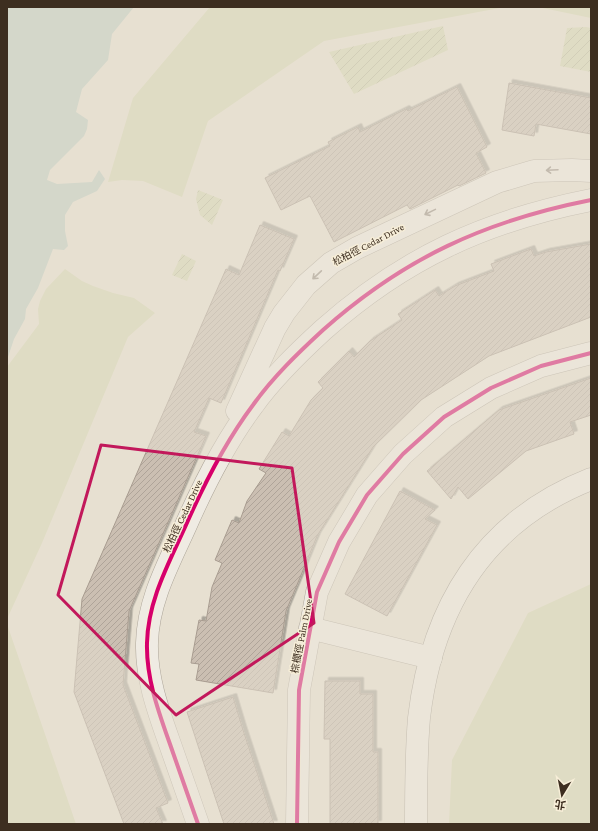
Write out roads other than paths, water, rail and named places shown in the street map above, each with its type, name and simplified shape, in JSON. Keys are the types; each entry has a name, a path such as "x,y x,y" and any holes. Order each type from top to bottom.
{"street":[{"name":"松柏徑 Cedar Drive","path":"198,824 154,698 149,675 147,643 151,607 199,494 274,328 294,299 319,272 331,263 357,248 497,182 534,172 572,170 591,171"},
{"name":"松柏徑 Cedar Drive","path":"199,494 234,434 252,406 268,386 288,363 313,339 362,298 409,266 455,242 527,215 591,200"},
{"name":"棕櫚徑 Palm Drive","path":"297,824 299,690 317,592 339,542 367,495 403,454 444,418 491,388 541,366 591,353"},
{"path":"416,824 416,783 420,718 424,689 438,634 447,612 471,570 506,530 539,505 563,491 591,479"},
{"name":"棕櫚徑 Palm Drive","path":"310,628 431,658"}]}
